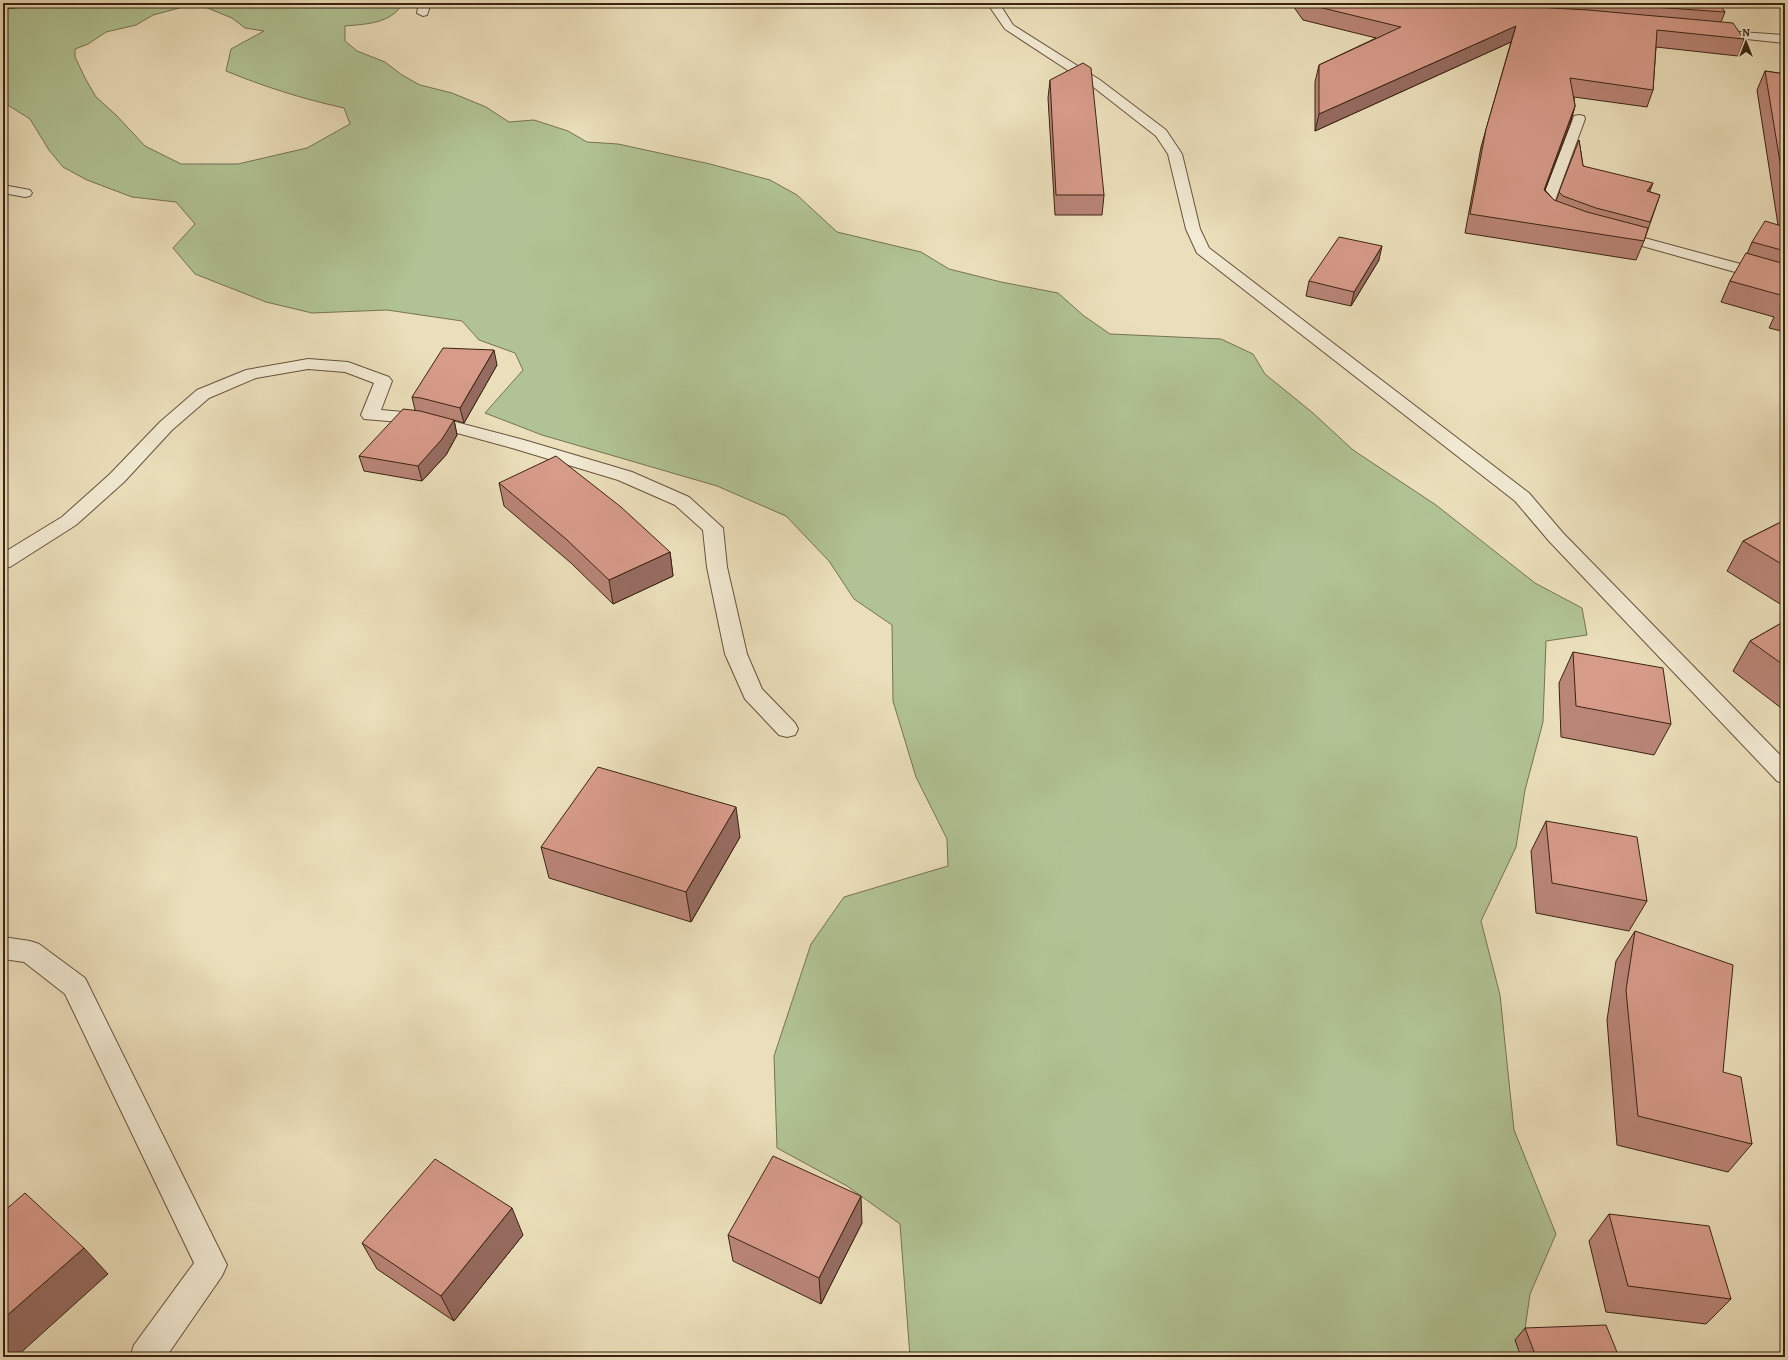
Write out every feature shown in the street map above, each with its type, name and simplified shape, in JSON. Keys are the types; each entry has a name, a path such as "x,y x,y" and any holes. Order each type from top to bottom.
{"street":[{"path":"3,6 26,3"},
{"path":"993,3 1009,27 1096,84 1162,133 1175,154 1193,229 1202,250 1522,497 1556,537 1785,775"},
{"path":"1698,32 1785,39"},
{"path":"1573,221 1553,214 1546,207 1579,120"},
{"path":"3,189 24,193"},
{"path":"1601,231 1785,281"},
{"path":"3,562 69,522 117,478 166,426 203,394 252,374 308,364 348,367 383,381 370,415 425,419 518,444 625,476 682,501 713,528 717,567 736,654 753,693 788,729"},
{"path":"3,948 30,952 75,986 211,1265 146,1357"}],"green space":[{"path":"3,3 403,3 398,10 385,19 377,22 345,26 345,41 357,51 385,62 402,75 420,85 452,93 486,107 509,122 534,120 568,131 587,142 618,144 710,164 770,180 797,195 837,232 921,252 949,269 1001,282 1058,293 1084,316 1110,334 1221,339 1253,354 1265,374 1313,413 1353,450 1436,505 1535,583 1582,608 1587,635 1546,641 1543,722 1525,790 1516,847 1481,921 1500,995 1514,1130 1556,1234 1530,1294 1521,1357 910,1357 900,1224 847,1186 777,1148 774,1056 811,944 844,897 948,866 947,839 916,777 893,701 892,625 854,599 829,561 786,516 717,486 542,435 485,413 523,370 515,353 479,340 462,321 387,310 312,313 266,302 195,274 173,248 195,224 176,202 132,197 87,180 63,167 49,150 30,119 3,102","holes":["183,7 205,7 232,18 245,28 264,31 231,49 226,71 284,92 344,108 350,124 307,148 238,164 181,164 145,146 116,115 96,97 75,57 75,49 88,44 106,32 136,25 153,15"]}],"building":[{"path":"1305,3 1462,3 1588,10 1733,23 1744,39 1657,30 1653,90 1570,78 1575,106 1544,190 1554,200 1587,212 1648,228 1644,241 1470,214 1486,129 1516,26 1319,114 1319,65 1401,27"},
{"path":"1596,3 1718,3 1725,12"},
{"path":"1083,63 1091,68 1104,195 1056,195 1050,80"},
{"path":"1765,71 1785,74 1785,192"},
{"path":"1579,140 1583,166 1653,183 1647,191 1660,195 1650,222 1596,208 1563,196 1559,192"},
{"path":"1765,221 1785,227 1785,251 1752,242"},
{"path":"1339,237 1382,246 1354,292 1309,281"},
{"path":"1746,253 1785,264 1785,309 1780,307 1784,296 1730,281"},
{"path":"443,348 494,350 460,408 412,397"},
{"path":"403,409 420,411 454,420 442,439 418,466 359,456"},
{"path":"556,456 621,507 670,552 609,580 566,539 499,483"},
{"path":"1785,520 1785,566 1743,541"},
{"path":"1785,621 1785,666 1750,641"},
{"path":"1573,652 1663,668 1671,724 1576,706"},
{"path":"598,767 736,807 686,892 541,847"},
{"path":"1546,821 1637,837 1647,901 1552,883"},
{"path":"1635,931 1733,965 1723,1072 1741,1077 1752,1144 1638,1116 1626,990"},
{"path":"773,1156 861,1196 819,1278 728,1235"},
{"path":"435,1159 512,1208 441,1296 362,1243"},
{"path":"25,1193 84,1248 3,1319 3,1212"},
{"path":"1609,1214 1709,1226 1731,1299 1628,1286"},
{"path":"1606,1325 1619,1357 1536,1357 1525,1328"}]}
